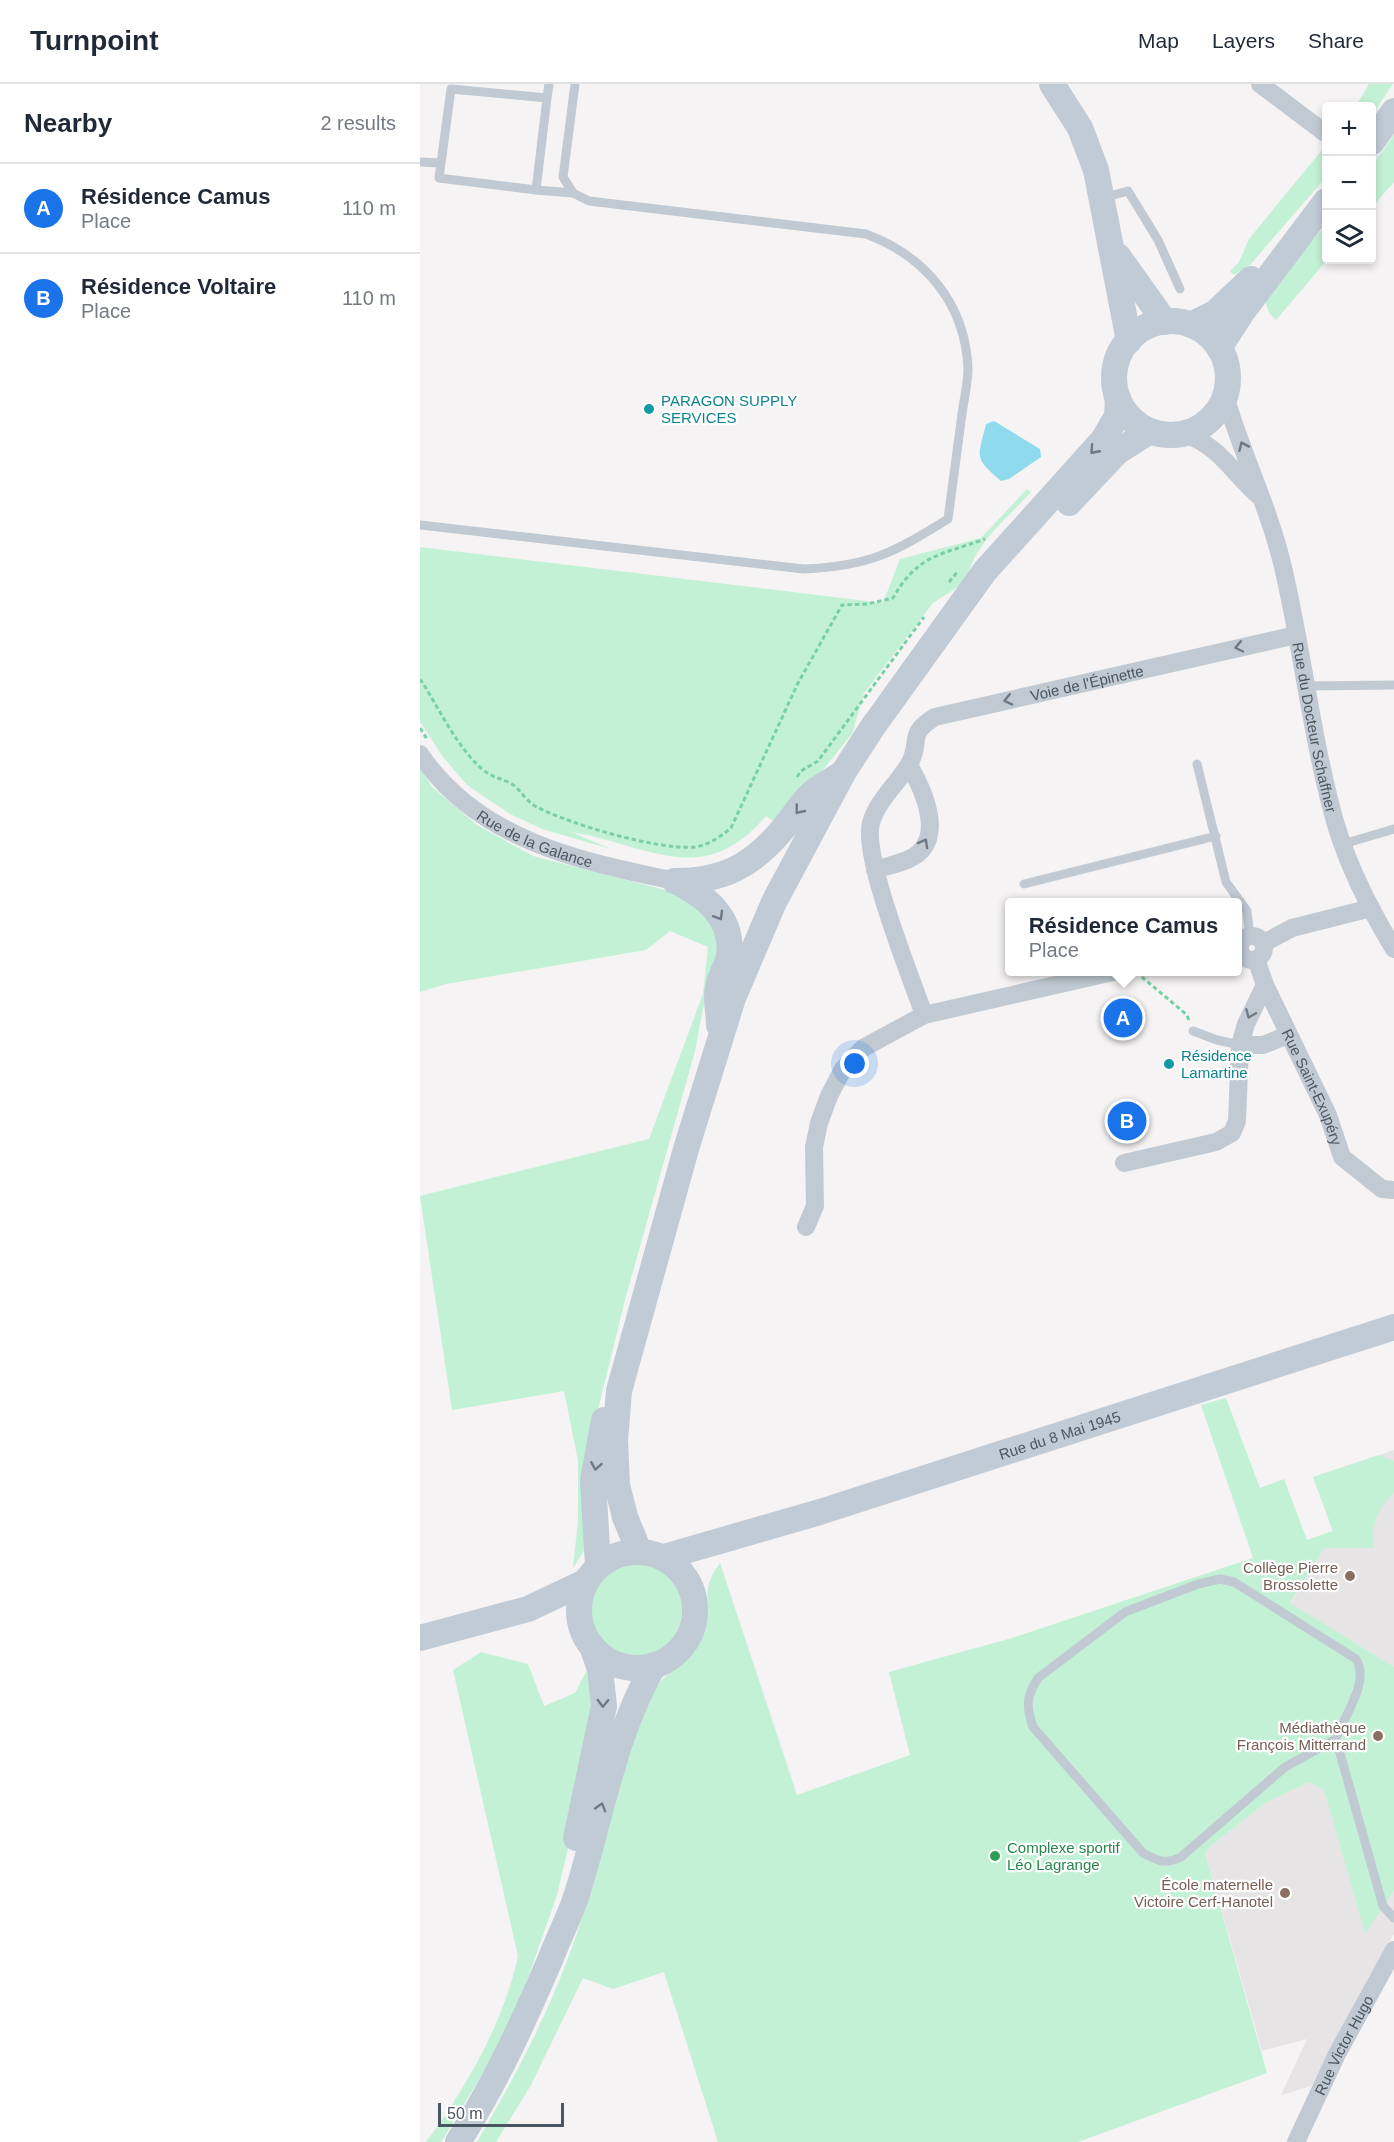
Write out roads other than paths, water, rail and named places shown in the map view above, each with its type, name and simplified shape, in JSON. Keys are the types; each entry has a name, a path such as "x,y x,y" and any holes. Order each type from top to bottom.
{"main road":[{"path":"1052,84 1088,147 1111,246 1129,341"},
{"path":"1376,135 1394,111"},
{"path":"1219,348 1322,206"},
{"path":"1111,246 1165,322"},
{"path":"1191,325 1215,314 1249,280 1291,248"},
{"path":"549,1961 604,1706 600,1669 578,1611 579,1595 592,1574 593,1480 603,1423 619,1391 733,998 774,902 843,773 872,728 985,571 1103,440 1117,416 1116,368 1129,341 1146,327 1165,322 1191,325 1211,338 1219,348 1228,376 1226,396 1206,424 1185,434 1173,435 1150,431 1134,421 1118,398"},
{"path":"943,631 990,587 1117,453 1150,431"},
{"path":"675,881 715,877 735,871 751,861 781,832 811,795 843,773"},
{"path":"675,881 696,891 711,904 726,927 729,956 717,989 720,1037"},
{"name":"Rue du 8 Mai 1945","path":"664,1557 724,1542 1394,1328"},
{"path":"619,1391 615,1441 617,1485 625,1517 639,1551"},
{"name":"Rue du 8 Mai 1945","path":"691,1585 703,1563 724,1542"},
{"path":"420,1638 528,1609 592,1574 617,1554 639,1551 664,1557 682,1571 691,1585 696,1602 696,1619 689,1638 678,1652 654,1665 630,1668 604,1658 590,1642 555,1615 528,1609"},
{"path":"458,2142 484,2101 507,2057 575,1899 617,1750 638,1697 654,1665"}],"street":[{"path":"1260,84 1322,131"},
{"name":"Rue du Docteur Schaffner","path":"1226,396 1234,425 1257,480 1260,497 1276,537 1325,784 1343,844 1371,908 1394,949"},
{"name":"Rue du Docteur Schaffner","path":"1185,434 1216,450 1260,497"},
{"name":"Voie de l'Épinette","path":"924,1015 875,870 870,844 871,821 909,765 918,730 935,717 1296,635"},
{"name":"Rue de la Galance","path":"427,751 445,786 473,810 510,833 594,864 675,881"},
{"path":"875,870 911,858 924,848 927,841 930,822 923,789 909,765"},
{"path":"1250,947 1292,928 1371,908"},
{"name":"Rue Saint-Exupéry","path":"1250,947 1264,985 1328,1115 1342,1157 1382,1189 1394,1190"},
{"path":"806,1227 815,1206 814,1147 819,1123 829,1096 843,1069 863,1048 924,1015 1095,976"},
{"path":"1124,1163 1216,1142 1232,1133 1237,1121 1240,1045 1246,1024 1264,985"},
{"path":"1240,1045 1263,1045 1288,1035"},
{"name":"Rue Victor Hugo","path":"1296,2142 1327,2073 1370,1990 1394,1950"}],"lane":[{"path":"536,190 549,84"},
{"path":"573,193 563,177 574,84"},
{"path":"420,525 804,569 842,567 873,560 910,542 948,519 968,369 961,326 938,285 915,258 891,243 866,234 589,201 573,193 439,178 451,89 547,98"},
{"path":"420,162 440,163"},
{"path":"1101,199 1128,191 1158,240 1180,289"},
{"path":"1306,686 1394,685"},
{"path":"1197,764 1226,882 1238,898"},
{"path":"1343,844 1394,829"},
{"path":"1024,884 1216,836"},
{"path":"1242,904 1247,911 1250,947"},
{"path":"1193,1031 1240,1045"},
{"path":"1336,1739 1285,1767 1181,1857 1171,1862 1161,1862 1143,1853 1033,1727 1026,1708 1028,1693 1038,1678 1125,1612 1198,1584 1220,1579 1234,1582 1356,1659 1362,1670 1360,1686 1336,1739 1383,1906 1394,1918"}],"water":[{"path":"994,421 1040,449 1041,457 1009,479 1001,481 986,467 980,456 986,424"}],"place":[{"name":"PARAGON SUPPLY SERVICES","path":"649,409"},
{"name":"Résidence Camus","path":"1123,1018"},
{"name":"Résidence Lamartine","path":"1169,1064"},
{"name":"Résidence Voltaire","path":"1127,1121"},
{"name":"Collège Pierre Brossolette","path":"1350,1576"},
{"name":"Médiathèque François Mitterrand","path":"1378,1736"},
{"name":"Complexe sportif Léo Lagrange","path":"995,1856"},
{"name":"École maternelle Victoire Cerf-Hanotel","path":"1285,1893"}]}
